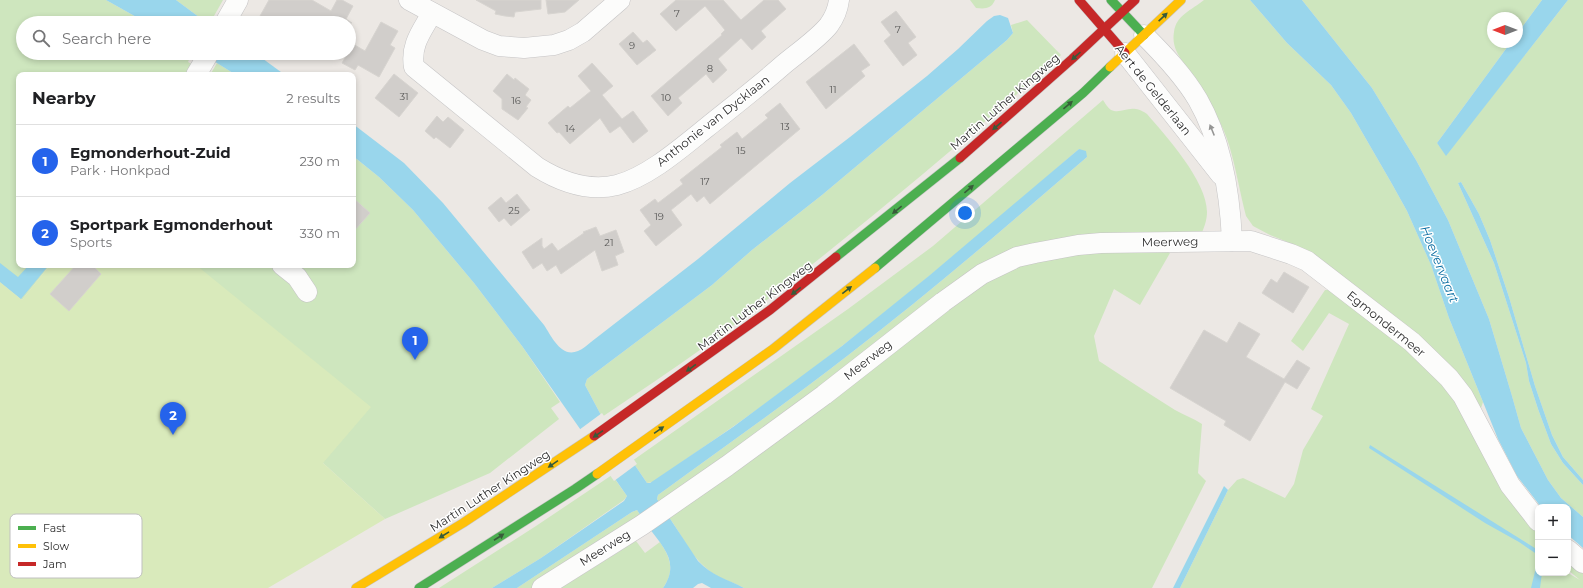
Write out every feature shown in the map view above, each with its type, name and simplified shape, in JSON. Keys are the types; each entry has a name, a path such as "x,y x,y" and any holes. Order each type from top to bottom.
{"main road":[{"name":"Aert de Gelderlaan","path":"1079,0 1125,53"},
{"name":"Aert de Gelderlaan","path":"1111,0 1144,35"},
{"name":"Martin Luther Kingweg","path":"356,588 463,523 585,443 770,310 959,159 1104,30 1135,0"},
{"path":"419,588 604,469 773,349 892,254 1088,88 1181,0"}],"street":[{"path":"229,16 238,0"},
{"path":"410,0 483,40 499,46 513,48 538,48 569,40 583,32 620,0"},
{"name":"Anthonie van Dycklaan","path":"432,13 413,48 412,57 414,66 537,167 548,174 573,184 588,187 604,187 628,181 654,166 678,150 749,94 829,25 838,7 839,0"},
{"name":"Aert de Gelderlaan","path":"1144,35 1170,62 1198,100 1215,138 1231,210 1232,241"},
{"name":"Aert de Gelderlaan","path":"1125,53 1226,182"},
{"name":"Meerweg","path":"542,588 667,508 824,395 963,286 1000,265 1035,252 1078,245 1232,241"},
{"name":"Egmondermeer","path":"1232,241 1251,241 1291,254 1307,261 1412,342 1449,378 1463,396 1510,485 1535,517"},
{"path":"286,268 297,277 307,292"},
{"path":"1571,553 1583,563"}],"green space":[{"path":"0,0 106,0 135,16 16,16 16,60 189,60 188,62 205,72 16,72 16,268 48,268 22,300 0,282"},
{"path":"176,0 223,0 214,16 198,16"},
{"path":"970,0 995,0 990,7 976,8"},
{"path":"1204,0 1250,0 1287,43 1331,85 1351,113 1407,211 1431,265 1449,318 1483,402 1478,417 1314,255 1253,226 1246,216 1231,154 1223,129 1195,78 1178,54 1175,47 1174,32 1178,21 1185,13"},
{"path":"1302,0 1542,0 1523,26 1523,12 1487,12 1487,48 1507,48 1437,143 1446,155 1568,0 1583,0 1583,480 1563,457 1552,435 1535,386 1509,297 1490,240 1479,214 1461,182 1458,183 1494,263 1526,363 1529,381 1551,444 1563,463 1583,485 1583,517 1571,507 1571,504 1568,504 1561,498 1548,480 1521,428 1489,319 1448,220 1416,160 1372,88"},
{"path":"1027,20 1061,55 921,175 794,279 707,345 602,417 585,385 587,379 712,285 752,250 822,195 1007,40 1013,33 1011,25"},
{"path":"217,63 231,72 212,72"},
{"path":"1103,100 1111,110 1119,111 1136,109 1147,114 1184,160 1193,173 1205,200 1207,215 1201,235 1039,245 851,366 660,503 657,499 658,495 779,407 881,330 970,257 1087,157 1079,149 962,249 819,364 772,399 653,482 647,483 632,461 848,309 933,246"},
{"path":"356,158 379,177 413,210 474,283 522,346 560,402 551,408 559,419 490,473 385,519 323,463 188,268 356,268"},
{"path":"1164,250 1170,253 1140,305 1114,289 1094,336 1099,361 1175,410 1202,424 1198,473 1206,481 1152,588 744,588 714,574 700,562 690,550 668,516 959,298 1012,268 1061,254"},
{"path":"48,268 200,268 371,407 323,463 385,519 268,588 0,588 0,282 22,300"},
{"path":"1325,290 1336,290 1358,305 1449,388 1535,523 1535,576 1571,576 1571,575 1580,580 1571,572 1571,562 1583,573 1583,588 1180,588 1228,490 1237,480 1243,478 1285,498 1294,484 1303,450 1323,416 1311,409 1349,324 1329,313 1303,351 1291,341"},
{"path":"612,475 627,496 624,500 541,558 492,588 439,588 536,526"},
{"path":"637,510 641,516 534,588 517,588 632,512"},
{"path":"636,541 645,553 660,542 664,548 669,560 670,570 667,582 663,588 561,588"}],"water":[{"path":"106,0 176,0 198,16 135,16"},
{"name":"Hoevervaart","path":"1250,0 1302,0 1372,88 1416,160 1448,220 1489,319 1521,428 1548,480 1561,498 1568,504 1539,504 1517,476 1498,439 1449,318 1431,265 1407,211 1351,113 1331,85 1287,43"},
{"path":"1542,0 1568,0 1446,156 1437,143 1507,48 1523,48 1523,26"},
{"path":"1000,15 1008,18 1013,33 1007,40 822,195 752,250 712,285 587,379 585,385 602,417 647,483 650,483 733,427 842,346 930,275 1079,149 1086,151 1087,157 911,306 755,425 658,495 657,499 698,561 714,574 744,588 711,588 702,583 693,588 663,588 670,571 668,556 665,549 637,510 517,588 492,588 541,558 624,501 627,496 522,346 474,283 413,210 379,177 356,158 356,126 404,163 443,203 544,325 558,345 567,352 578,351 698,259 790,183 927,76 994,16"},
{"path":"212,60 265,60 281,72 231,72"},
{"path":"1461,182 1479,214 1490,240 1509,297 1535,386 1552,435 1563,457 1583,480 1583,485 1563,463 1551,444 1529,381 1526,363 1494,263 1458,183"},
{"path":"0,263 18,277 26,268 47,268 21,299 0,282"},
{"path":"1370,445 1535,548 1535,553 1485,523 1369,448"},
{"path":"1224,486 1228,490 1180,588 1173,588"},
{"path":"1571,507 1583,517 1583,548 1571,538"},
{"path":"1535,571 1535,576 1542,576 1540,588 1531,588"}],"pier":[{"path":"602,413 637,464 614,481 579,430"}],"building":[{"path":"269,0 312,0 331,11 337,0 342,0 353,6 348,16 260,16"},
{"path":"476,0 541,0 541,9 515,12 514,17 505,16 495,14 496,11"},
{"path":"546,0 579,0 565,12 548,14"},
{"path":"676,0 723,0 741,20 764,0 778,0 786,9 761,31 766,37 752,50 741,38 718,59 727,70 713,83 706,74 678,98 682,103 668,116 651,96 722,35 721,34 725,30 705,6 676,31 660,14"},
{"path":"896,11 916,37 908,43 917,55 903,66 884,41 891,35 881,22"},
{"path":"381,22 398,31 390,45 395,48 379,77 358,65 355,70 342,63 344,60 356,60 356,46 365,51"},
{"path":"633,32 643,43 647,40 656,50 637,65 619,44"},
{"path":"854,44 870,65 861,71 865,76 826,109 806,82"},
{"path":"592,63 613,86 602,95 622,119 633,111 648,131 633,143 620,126 610,133 600,118 570,144 548,123 568,106 570,108 591,91 578,76"},
{"path":"394,74 418,93 399,117 375,98"},
{"path":"507,74 514,80 515,78 529,89 525,95 531,100 526,107 528,108 518,120 502,109 502,99 493,91"},
{"path":"780,103 800,129 710,204 704,196 697,202 691,194 671,210 682,225 656,246 644,231 651,225 640,210 655,199 658,203 683,184 680,180 722,147 720,145 737,132 742,139 768,118 765,115"},
{"path":"437,116 443,122 448,117 464,130 450,148 436,137 434,139 425,131"},
{"path":"517,194 530,210 511,226 504,218 499,222 488,208 501,197 506,203"},
{"path":"356,201 370,213 356,229"},
{"path":"596,227 600,236 616,230 624,252 615,256 618,265 602,271 595,250 561,274 556,265 547,271 542,263 533,269 522,252 542,238 542,246 544,249 552,243 558,251 584,233 583,232"},
{"path":"73,268 95,268 101,274 69,311 50,294"},
{"path":"1284,272 1309,287 1293,313 1262,293 1271,279 1277,283"},
{"path":"1239,322 1260,334 1246,357 1284,379 1297,360 1310,368 1297,389 1285,382 1250,441 1224,425 1226,421 1170,388 1204,330 1227,343"}],"traffic: fast":[{"path":"1111,0 1144,35"},
{"path":"875,268 1083,93 1110,67"},
{"path":"836,257 960,158"},
{"path":"419,588 597,474"}],"traffic: slow":[{"path":"1110,67 1181,0"},
{"path":"597,474 773,349 875,268"},
{"path":"356,588 463,523 594,436"}],"traffic: jam":[{"path":"1079,0 1125,53"},
{"path":"960,158 1072,59 1135,0"},
{"path":"594,436 770,310 836,257"}],"place":[{"name":"Egmonderhout-Zuid","path":"415,360"},
{"name":"Sportpark Egmonderhout","path":"173,435"}]}
